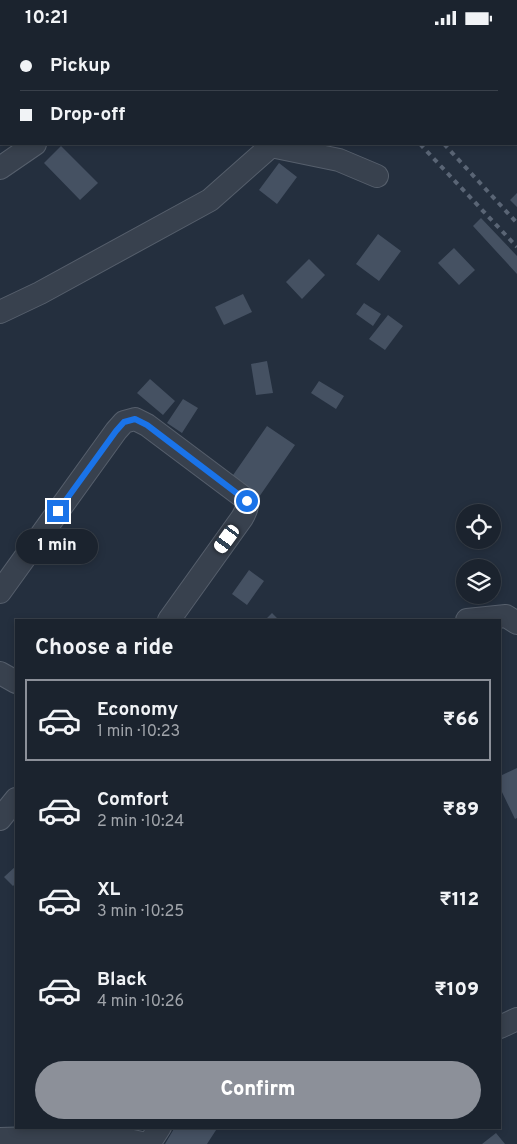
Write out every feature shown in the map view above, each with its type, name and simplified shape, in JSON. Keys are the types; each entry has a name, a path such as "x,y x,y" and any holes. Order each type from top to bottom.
{"street":[{"path":"0,168 34,145"},
{"path":"0,312 40,293 210,200 270,145 339,160 378,176"},
{"path":"0,593 116,431 124,422 135,419 147,425 244,497 248,505 242,518 170,619"},
{"path":"0,673 15,681"},
{"path":"0,819 15,800"},
{"path":"501,1027 517,1019"},
{"path":"0,1139 103,1136 148,1144 159,1129"}],"building":[{"path":"61,146 98,183 80,200 44,163"},
{"path":"279,163 297,177 277,204 259,190"},
{"path":"517,193 517,207 510,200"},
{"path":"481,218 517,256 517,274 473,226"},
{"path":"378,234 401,251 379,281 356,264"},
{"path":"454,248 475,270 459,285 438,263"},
{"path":"309,259 325,275 302,299 286,282"},
{"path":"243,294 252,312 224,325 215,307"},
{"path":"364,303 381,314 373,326 356,314"},
{"path":"388,315 403,326 385,350 369,339"},
{"path":"267,361 273,393 256,395 251,364"},
{"path":"150,379 175,401 163,415 137,393"},
{"path":"319,381 344,396 336,409 311,393"},
{"path":"183,399 198,408 182,433 167,423"},
{"path":"267,426 295,445 259,497 231,478"},
{"path":"249,570 264,581 247,605 232,594"},
{"path":"272,613 278,619 266,619"},
{"path":"517,768 517,818 515,819 501,790 501,776"},
{"path":"15,867 15,884 13,886 4,877"},
{"path":"174,1129 217,1129 207,1144 165,1144"},
{"path":"496,1133 505,1144 482,1144"}],"railway":[{"path":"421,145 517,247"},
{"path":"445,145 517,223"}],"route":[{"path":"58,511 116,431 124,422 135,419 147,425 247,501"}]}
